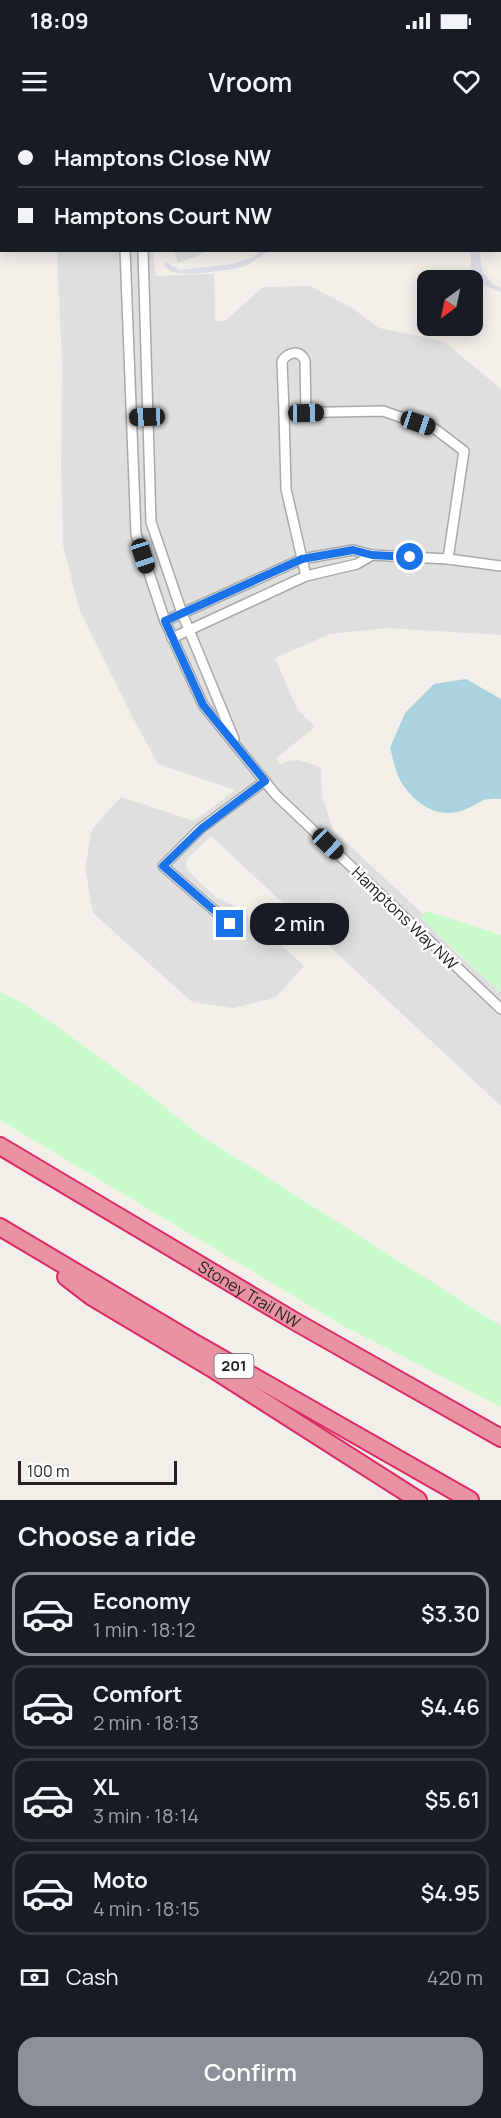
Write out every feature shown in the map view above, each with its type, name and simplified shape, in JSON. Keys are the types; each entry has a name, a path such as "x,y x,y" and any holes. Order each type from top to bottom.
{"highway":[{"name":"Stoney Trail NW","path":"0,1146 268,1306 501,1438"},
{"path":"0,1228 92,1297 216,1371 418,1500"},
{"name":"201","path":"0,1228 203,1348 470,1500"},
{"path":"268,1306 293,1311 501,1427"}],"street":[{"name":"Hamptons Way NW","path":"125,252 136,534 165,621 203,705 276,795 501,1009"},
{"name":"Hamptons Way NW","path":"143,252 151,522 182,613 237,746"},
{"path":"306,413 305,361 298,353 288,355 282,361 286,489 306,576"},
{"path":"284,413 383,411 435,429 464,451 448,559"},
{"path":"132,418 147,417"},
{"path":"165,621 302,559 353,550 372,555 448,559 501,566"},
{"path":"172,638 306,576 357,564 372,555"},
{"path":"230,924 163,866 201,829 265,781"}],"shaded area":[{"path":"57,252 153,252 156,276 214,274 215,321 225,321 263,287 310,286 352,308 379,328 443,341 501,389 501,635 387,628 330,634 275,658 297,709 315,727 276,758 280,765 288,761 299,760 321,767 322,796 333,830 424,915 422,919 501,993 501,1106 211,836 189,857 186,863 188,871 217,898 246,911 250,926 268,933 304,966 275,998 233,1008 192,1002 93,913 85,868 92,829 121,797 194,821 235,790 158,764 132,716 79,609 63,545 62,363"},
{"path":"175,252 206,252 178,263"},
{"path":"258,252 267,252 246,266 233,269 194,274 177,273 164,266 165,262 180,270 232,264 254,257"},
{"path":"471,252 479,252 483,270 472,270"},
{"path":"483,272 492,284 501,288 501,292 484,285"}],"green space":[{"path":"427,911 501,935 501,993 422,919"},
{"path":"0,992 42,1016 163,1105 194,1131 501,1326 501,1407 342,1325 0,1120"}],"water":[{"path":"466,679 501,699 501,799 485,800 466,809 446,813 428,808 412,796 398,776 390,748 405,713 434,684"}],"route":[{"path":"230,924 163,866 201,829 265,781 203,705 165,621 302,559 353,550 372,555 410,557"}]}
